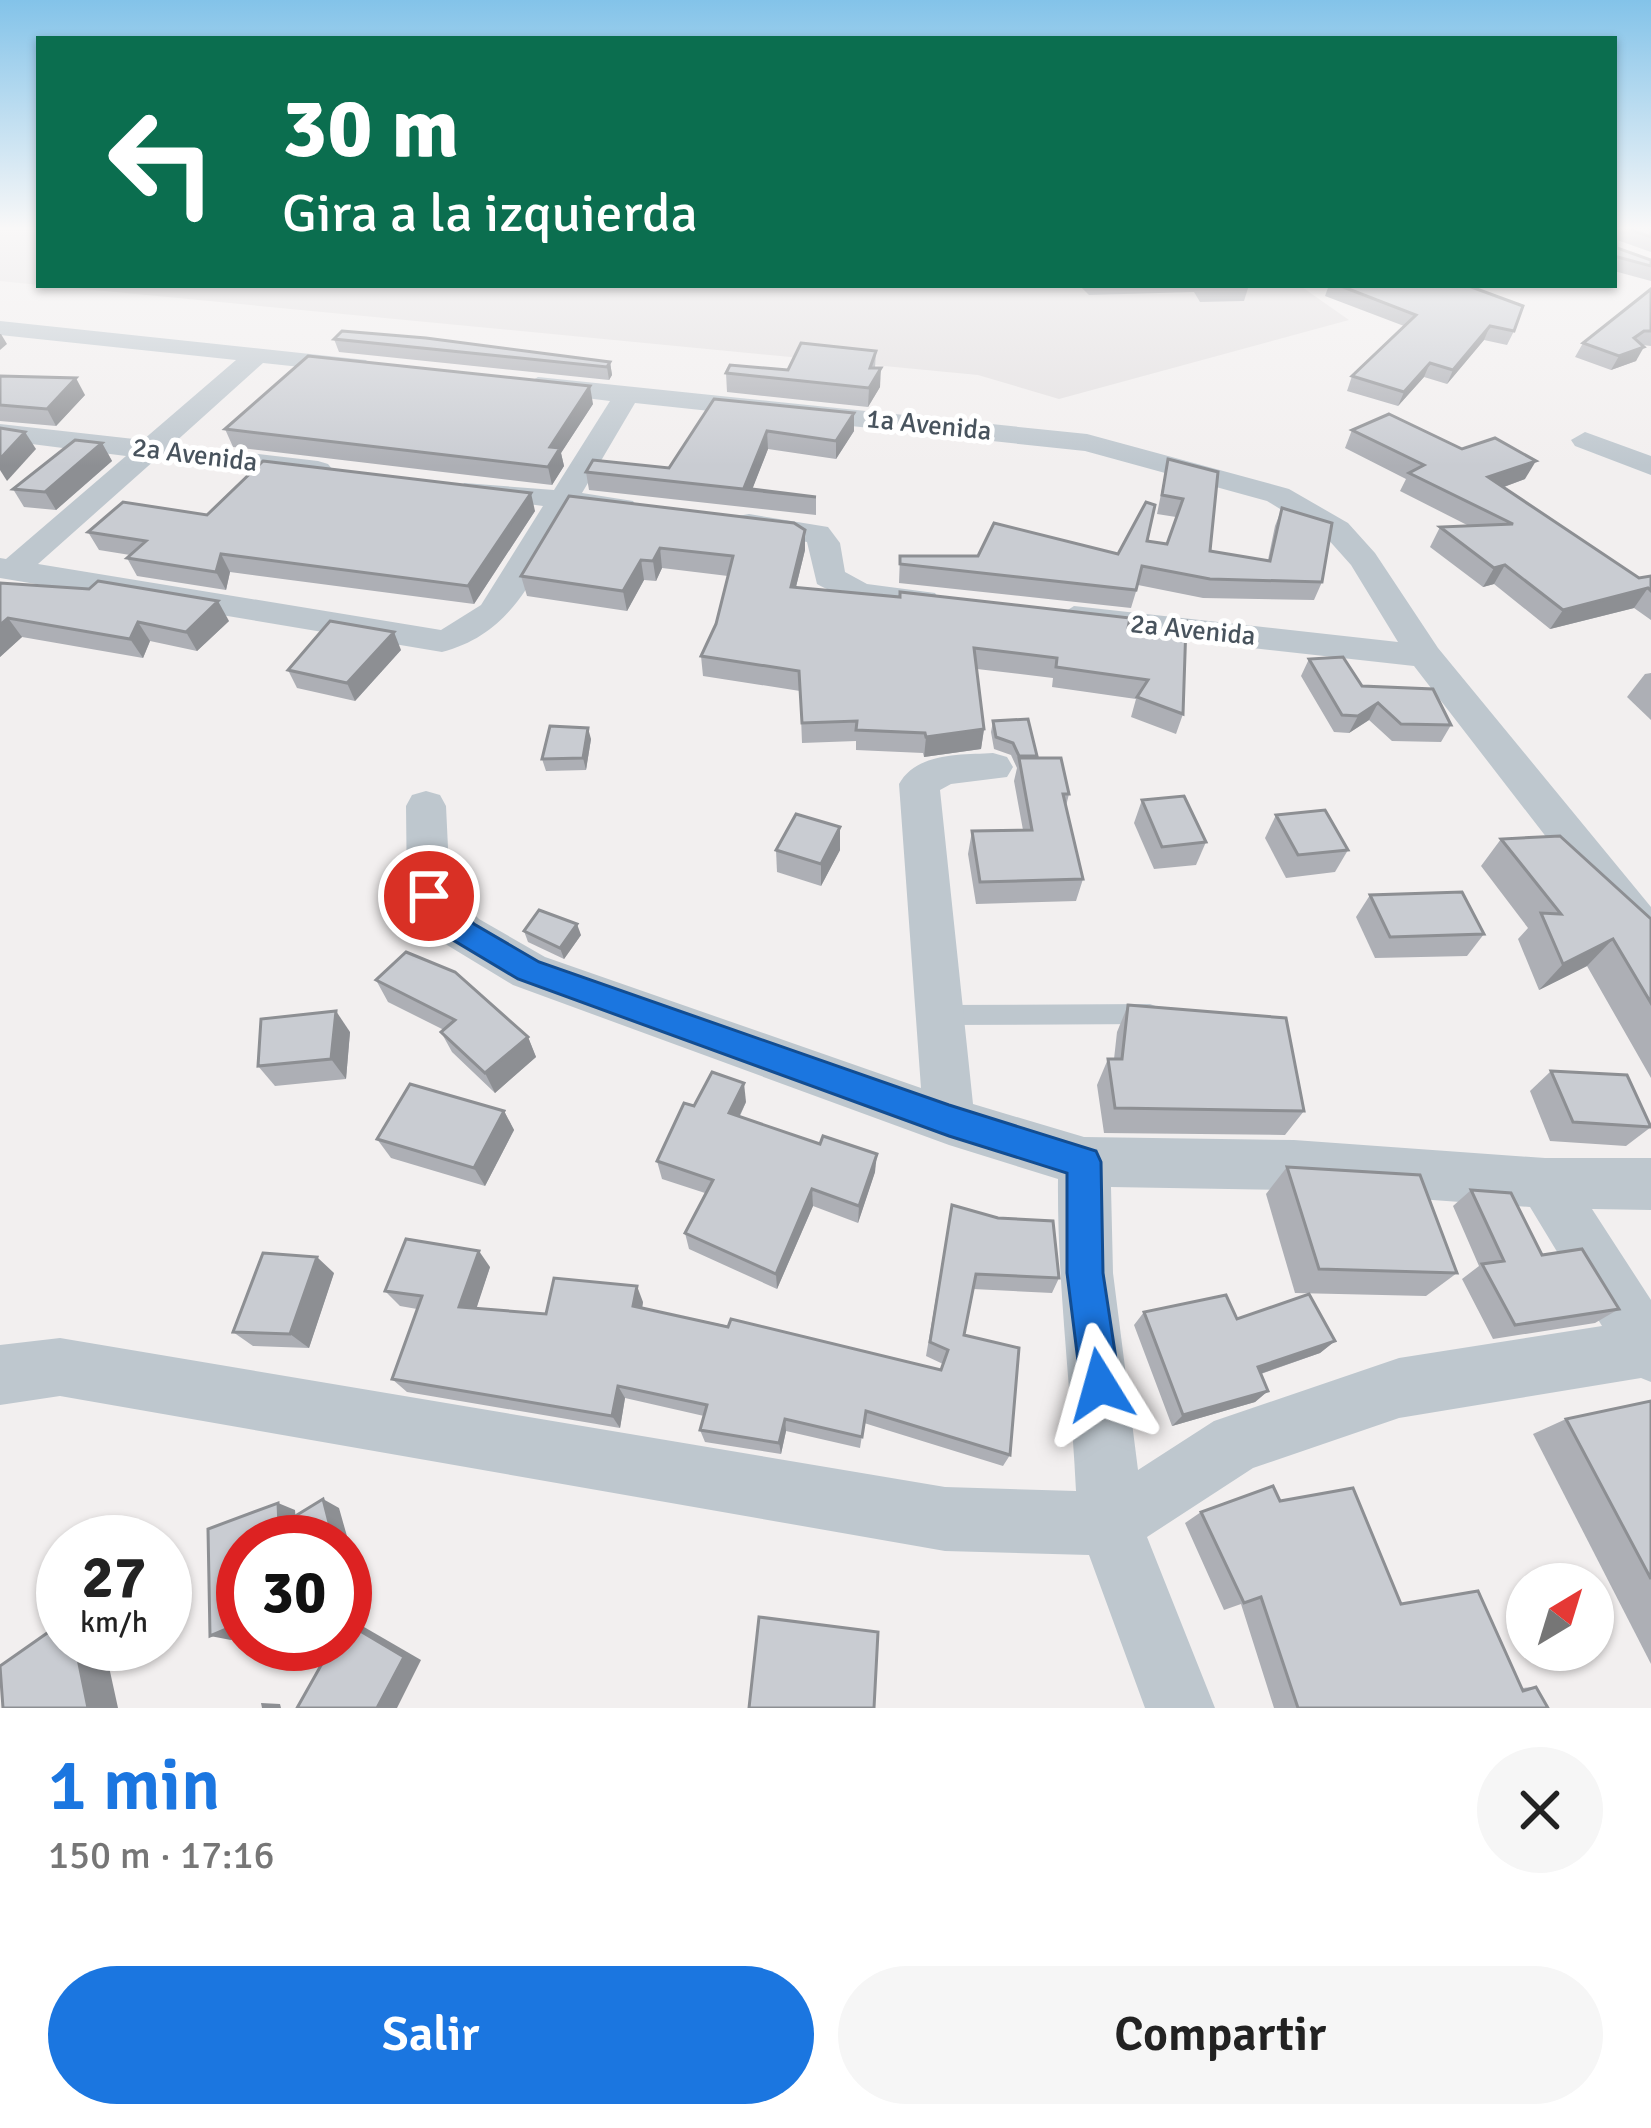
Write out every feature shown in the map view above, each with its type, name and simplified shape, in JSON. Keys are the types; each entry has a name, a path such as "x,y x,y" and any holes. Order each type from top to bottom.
{"street":[{"path":"0,328 386,368"},
{"path":"7,569 258,354"},
{"name":"1a Avenida","path":"517,383 1088,443 1279,495 1337,530 1425,656 1651,939"},
{"path":"7,569 442,640 468,633 494,612 627,395"},
{"name":"2a Avenida","path":"0,432 357,475"},
{"path":"1586,440 1651,466"},
{"path":"450,486 653,511"},
{"path":"718,519 817,534 824,543 829,578 841,587 953,603"},
{"name":"2a Avenida","path":"1047,614 1425,656"},
{"path":"949,1121 919,784 943,770 993,767"},
{"path":"426,806 429,896 464,932 529,970 949,1121 1084,1162 1294,1165 1545,1183 1651,1184"},
{"path":"1084,1162 1085,1273 1100,1385 1109,1524 1180,1708"},
{"path":"0,1376 59,1367 945,1519 1109,1524 1235,1443 1399,1388 1649,1350 1545,1183"}],"lane":[{"path":"941,1015 1163,1014"}],"shaded area":[{"path":"268,307 1330,307 1349,320 1059,399 978,375"}],"building":[{"path":"1394,307 1523,307 1514,331 1490,326 1453,370 1430,363 1404,392 1352,376 1416,315"},
{"path":"1629,307 1651,307 1651,331 1634,338 1644,347 1619,356 1583,343"},
{"path":"342,331 610,362 607,367 334,339"},
{"path":"801,343 876,351 870,368 881,368 869,388 726,373 730,365 788,370"},
{"path":"308,356 590,386 550,447 560,448 548,467 225,429"},
{"path":"0,376 76,378 47,409 0,405"},
{"path":"714,399 854,413 836,441 767,431 744,488 816,497 586,472 593,460 669,468"},
{"path":"1389,414 1462,449 1495,438 1536,461 1488,477 1639,578 1651,576 1651,591 1563,610 1505,565 1494,568 1440,527 1513,524 1409,473 1424,465 1352,430"},
{"path":"0,428 25,432 0,459"},
{"path":"75,440 102,443 45,492 13,489"},
{"path":"1168,459 1218,472 1210,551 1270,561 1282,508 1332,523 1322,582 1210,579 1142,566 1136,590 900,564 900,556 978,556 994,523 1118,554 1146,502 1155,505 1147,541 1167,544 1183,499 1162,495"},
{"path":"263,461 531,493 468,586 221,554 216,572 127,558 146,541 88,532 123,502 207,515"},
{"path":"569,496 794,523 805,530 791,587 900,597 900,592 1130,618 1128,628 1178,636 1186,624 1183,714 1137,697 1148,680 1056,667 1057,658 974,648 984,729 926,737 925,733 856,730 857,721 802,723 799,671 701,656 716,624 733,556 660,548 653,561 641,560 623,591 521,576"},
{"path":"98,581 218,601 186,632 138,622 130,639 8,618 0,625 0,583 89,589"},
{"path":"330,621 394,632 347,683 288,670"},
{"path":"1343,657 1362,686 1433,689 1451,725 1401,724 1378,703 1358,716 1342,715 1309,659"},
{"path":"1028,719 1037,756 1019,756 1013,743 996,737 993,721"},
{"path":"550,726 588,728 583,758 542,759"},
{"path":"1019,758 1061,758 1069,794 1063,794 1083,879 980,882 972,831 1032,830"},
{"path":"1184,796 1206,842 1162,847 1142,800"},
{"path":"1325,810 1348,850 1298,855 1276,815"},
{"path":"796,814 840,827 821,864 776,850"},
{"path":"1560,836 1651,919 1651,1003 1613,939 1563,964 1541,913 1561,914 1501,839"},
{"path":"1462,892 1484,934 1390,937 1370,895"},
{"path":"539,910 577,924 560,948 524,931"},
{"path":"406,952 455,972 528,1037 485,1073 441,1032 455,1020 376,980"},
{"path":"1128,1005 1286,1018 1304,1111 1115,1108 1108,1059 1122,1059"},
{"path":"336,1011 331,1059 258,1066 261,1019"},
{"path":"1551,1071 1627,1075 1651,1127 1573,1122"},
{"path":"712,1072 744,1083 729,1113 820,1144 823,1136 877,1154 859,1206 812,1189 776,1274 685,1233 713,1180 657,1161 684,1103 694,1106"},
{"path":"410,1084 504,1111 474,1168 377,1139"},
{"path":"1287,1167 1420,1175 1457,1273 1319,1269"},
{"path":"1471,1190 1511,1193 1542,1255 1582,1249 1619,1309 1515,1325 1482,1264 1504,1261"},
{"path":"952,1205 998,1218 1053,1221 1059,1278 976,1274 964,1335 1019,1348 1010,1455 866,1411 862,1437 785,1419 779,1443 700,1430 707,1405 618,1386 612,1416 392,1379 422,1296 385,1291 406,1239 479,1251 459,1307 546,1314 554,1278 637,1286 633,1306 728,1327 731,1319 941,1370 948,1350 930,1342"},
{"path":"263,1253 317,1257 290,1334 233,1332"},
{"path":"1309,1294 1335,1341 1258,1367 1268,1391 1183,1415 1144,1312 1226,1295 1237,1319"},
{"path":"1651,1401 1651,1579 1566,1419"},
{"path":"1273,1486 1280,1501 1353,1488 1401,1604 1478,1591 1506,1653 1506,1671 1514,1671 1523,1691 1536,1687 1548,1708 1298,1708 1261,1597 1244,1603 1201,1512"},
{"path":"323,1499 327,1515 297,1515"},
{"path":"278,1503 279,1515 246,1515"},
{"path":"216,1526 216,1633 210,1636 208,1529"},
{"path":"759,1617 878,1632 874,1708 749,1708"},
{"path":"372,1638 404,1657 377,1708 297,1708 318,1671 372,1671"},
{"path":"36,1641 36,1671 80,1671 88,1708 3,1708 0,1666"}],"route":[{"path":"429,896 464,932 529,970 949,1121 1084,1162 1085,1273 1100,1385"}]}
